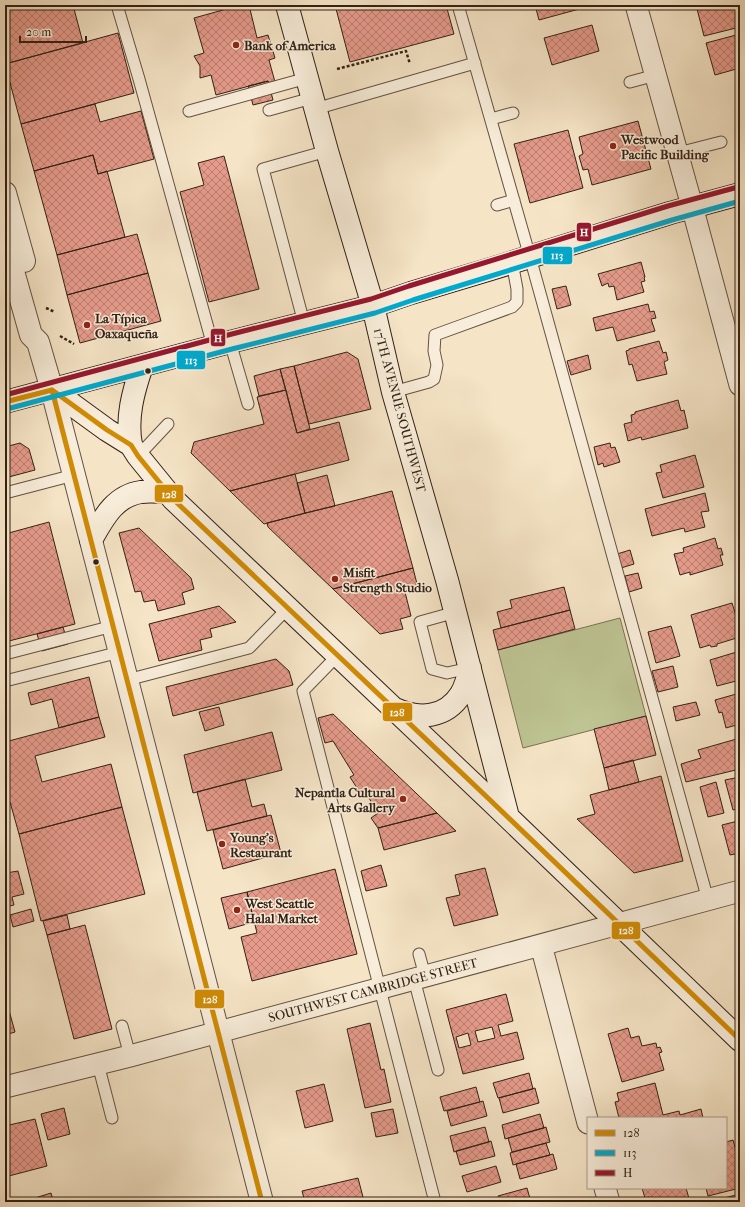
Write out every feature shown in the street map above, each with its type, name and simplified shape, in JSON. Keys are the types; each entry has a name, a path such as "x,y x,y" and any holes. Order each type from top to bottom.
{"main road":[{"name":"17TH AVENUE SOUTHWEST","path":"287,5 326,151 373,306 393,392 456,612 508,817"},
{"path":"5,193 42,329 46,337 52,390 262,1202"},
{"path":"5,402 222,344 373,306 692,206 740,194"},
{"path":"5,243 30,335 46,337"},
{"path":"135,451 128,418 134,391 142,366"},
{"path":"52,390 135,451 167,492 740,1040"},
{"path":"91,540 105,514 122,499 141,492 167,492"},
{"path":"394,709 405,714 418,716 442,712 460,695 466,684 470,668"}],"street":[{"path":"636,5 678,153 740,385"},
{"name":"SOUTHWEST CAMBRIDGE STREET","path":"5,1087 130,1056 740,891"},
{"path":"541,945 587,1119"},
{"path":"605,1189 608,1202"}],"lane":[{"path":"117,5 222,344 248,404"},
{"path":"458,5 514,200 521,259 708,900"},
{"path":"193,114 475,63"},
{"path":"630,82 656,75"},
{"path":"269,110 311,93"},
{"path":"491,119 513,114"},
{"path":"678,153 721,142"},
{"path":"304,323 263,169 326,151"},
{"path":"497,205 514,200"},
{"path":"393,392 429,382 434,379 437,366 434,351 435,335 512,307 517,302 517,289 521,259"},
{"path":"135,451 168,424"},
{"path":"5,493 74,474"},
{"path":"127,680 249,648 288,608"},
{"path":"456,612 420,622 432,669 447,673 470,668"},
{"path":"5,654 113,626"},
{"path":"5,681 120,652"},
{"path":"338,655 303,691 436,1202"},
{"path":"419,954 419,978 438,1070"},
{"path":"122,1026 130,1056"},
{"path":"98,1064 112,1118"}],"path":[{"path":"337,69 406,51"},
{"path":"45,308 55,312"},
{"path":"46,337 74,344"}],"green space":[{"path":"620,618 646,716 523,748 498,650"}],"building":[{"path":"16,5 73,5 83,43 5,64 5,8"},
{"name":"Bank of America","path":"241,5 249,5 257,38 268,35 275,58 269,60 275,82 269,84 268,81 216,95 211,75 200,78 200,66 194,56 204,53 194,18"},
{"path":"335,5 446,5 454,34 350,62"},
{"path":"535,5 583,5 583,8 539,20"},
{"path":"696,5 740,5 740,27 704,36"},
{"path":"592,25 599,51 552,65 544,38"},
{"path":"118,33 134,93 21,124 5,64"},
{"path":"740,34 740,68 715,75 706,43"},
{"path":"268,81 273,100 253,105 248,86"},
{"path":"95,104 100,122 141,111 154,159 98,174 93,155 34,171 21,124"},
{"name":"Westwood Pacific Building","path":"638,121 651,169 592,185 588,169 583,170 579,156 583,154 579,137"},
{"path":"568,130 583,188 530,203 514,144"},
{"path":"93,155 98,174 107,171 125,237 57,255 34,171"},
{"path":"224,156 259,289 209,302 180,192 204,185 198,163"},
{"path":"137,234 148,273 67,295 57,255"},
{"path":"641,262 645,277 645,281 641,282 644,292 617,300 614,286 609,287 608,283 602,286 598,274"},
{"path":"148,273 161,321 80,343 67,295"},
{"path":"566,286 571,305 557,309 552,289"},
{"path":"648,304 650,312 654,311 656,318 651,319 655,331 617,341 613,327 596,331 593,318"},
{"path":"659,341 663,353 666,352 668,360 664,362 667,374 637,381 632,364 629,365 626,351"},
{"path":"347,352 358,359 371,409 309,424 294,366"},
{"path":"588,355 591,369 571,375 567,361"},
{"path":"294,366 310,429 297,433 280,369"},
{"path":"280,369 286,390 259,396 254,376"},
{"path":"286,390 297,433 339,422 349,460 230,491 191,453 194,442 264,424 257,397"},
{"path":"678,400 681,411 684,410 688,428 642,440 641,437 628,441 624,424 632,422 631,415 635,414 635,412"},
{"path":"20,443 29,449 35,470 5,478 5,447"},
{"path":"610,443 611,448 615,447 620,462 604,467 603,463 598,465 594,447"},
{"path":"695,455 704,487 663,498 656,473 662,472 660,465"},
{"path":"295,474 305,513 264,524 230,491"},
{"path":"327,475 335,506 305,513 297,483"},
{"path":"392,491 413,568 333,589 268,527 267,523"},
{"path":"705,493 709,511 701,512 705,527 685,532 684,528 652,536 645,509"},
{"path":"49,522 75,624 5,642 5,534"},
{"path":"139,528 191,578 194,589 182,593 185,604 158,611 155,600 144,602 141,591 135,592 119,533"},
{"path":"715,538 718,549 721,548 723,555 720,555 723,565 690,575 690,572 680,575 674,554 684,552 683,548"},
{"path":"630,550 634,564 621,568 617,554"},
{"path":"413,568 418,588 405,592 411,616 400,619 403,629 380,634 333,589"},
{"path":"638,573 642,588 629,592 625,576"},
{"path":"564,587 570,610 501,628 497,612 512,608 510,600"},
{"path":"732,603 737,619 740,618 740,637 717,644 717,646 711,647 710,645 700,648 691,615"},
{"path":"219,606 236,622 210,629 212,637 200,640 202,650 159,661 149,624"},
{"path":"570,610 575,629 498,650 493,630"},
{"path":"671,626 680,656 656,663 648,632"},
{"path":"63,627 68,644 42,651 37,634"},
{"path":"740,651 740,680 717,686 710,660"},
{"path":"276,659 289,671 293,685 173,716 166,687"},
{"path":"673,666 678,687 658,692 652,671"},
{"path":"89,677 99,717 59,728 52,699 31,705 28,693"},
{"path":"740,693 740,724 726,728 722,712 719,713 715,700"},
{"path":"696,702 700,715 676,721 673,707"},
{"path":"219,707 224,725 205,731 199,712"},
{"path":"333,714 437,813 378,828 371,818 378,813 366,793 362,796 350,777 354,775 333,741 325,743 318,718"},
{"path":"646,716 656,755 604,768 594,729"},
{"path":"99,717 105,737 35,756 42,782 111,764 122,807 19,834 10,802 5,803 5,742"},
{"path":"272,732 282,770 193,793 184,755"},
{"path":"740,738 740,769 686,782 681,764 701,758 698,750"},
{"path":"633,760 639,782 609,790 604,768"},
{"path":"661,776 683,861 634,873 577,819 595,814 590,795"},
{"path":"740,777 740,808 733,810 725,780"},
{"path":"245,779 252,807 264,804 267,816 207,831 197,792"},
{"path":"716,782 724,813 708,817 700,787"},
{"path":"122,807 145,894 41,921 19,834"},
{"path":"437,813 456,831 384,850 378,828"},
{"path":"271,815 281,853 223,869 213,830"},
{"path":"738,821 740,829 740,853 730,855 722,825"},
{"path":"381,865 387,886 366,891 361,871"},
{"path":"485,868 498,915 454,926 446,898 460,895 455,875"},
{"path":"335,869 357,954 252,981 241,937 257,933 247,892"},
{"path":"5,871 6,873 18,871 24,894 12,897 14,905 5,907"},
{"path":"247,892 254,922 229,929 221,898"},
{"path":"31,909 34,921 13,927 10,915"},
{"path":"67,915 70,929 47,935 43,921"},
{"path":"85,925 112,1029 74,1039 47,935"},
{"path":"506,994 513,1021 498,1025 501,1036 517,1032 524,1059 463,1074 446,1010","holes":["492,1027 495,1038 478,1042 475,1031","468,1033 471,1045 459,1048 456,1037"]},
{"path":"5,1003 7,1003 15,1032 5,1035"},
{"path":"370,1023 381,1070 384,1069 391,1102 365,1108 347,1029"},
{"path":"628,1028 631,1038 639,1036 642,1046 656,1043 657,1048 660,1047 662,1052 659,1053 664,1070 622,1082 608,1034"},
{"path":"529,1073 533,1089 498,1098 493,1083"},
{"path":"655,1083 663,1115 679,1111 680,1115 701,1109 703,1117 619,1117 615,1102 619,1101 617,1093"},
{"path":"324,1084 333,1121 305,1128 296,1091"},
{"path":"476,1087 480,1102 444,1111 440,1097"},
{"path":"535,1088 539,1103 503,1113 499,1098"},
{"path":"483,1101 487,1116 451,1126 447,1111"},
{"path":"64,1108 70,1134 48,1140 41,1114"},
{"path":"393,1109 398,1133 376,1137 371,1113"},
{"path":"540,1114 544,1128 505,1139 502,1125"},
{"path":"35,1119 47,1166 5,1177 5,1126"},
{"path":"485,1127 489,1142 454,1152 450,1136"},
{"path":"546,1127 550,1142 512,1152 508,1138"},
{"path":"733,1140 740,1165 740,1188 708,1196 706,1189 727,1189 727,1142"},
{"path":"491,1141 495,1156 460,1165 456,1151"},
{"path":"546,1143 550,1155 513,1165 510,1153"},
{"path":"553,1154 557,1169 520,1179 516,1164"},
{"path":"496,1166 501,1182 467,1192 462,1176"},
{"path":"358,1178 363,1197 355,1199 356,1202 305,1202 302,1191"},
{"path":"527,1188 531,1202 500,1202 498,1196"},
{"path":"642,1189 686,1189 690,1202 650,1202 649,1197 645,1198"},
{"path":"51,1193 53,1200 59,1199 60,1202 22,1202"},
{"path":"740,1194 740,1202 712,1202 712,1201"}],"transit line":[{"name":"H","path":"5,395 228,335 371,299 668,206 738,187"},
{"name":"113","path":"7,409 232,349 375,313 672,220 740,201"},
{"name":"128","path":"52,390 107,430 131,445 138,456 173,499 740,1040"},
{"name":"128","path":"52,390 262,1202"},
{"name":"128","path":"5,402 52,390"}],"place":[{"name":"Bank of America","path":"236,45"},
{"name":"Westwood Pacific Building","path":"613,146"},
{"name":"La Típica Oaxaqueña","path":"87,325"},
{"name":"Misfit Strength Studio","path":"335,579"},
{"name":"Nepantla Cultural Arts Gallery","path":"403,799"},
{"name":"Young's Restaurant","path":"222,844"},
{"name":"West Seattle Halal Market","path":"237,910"}]}
